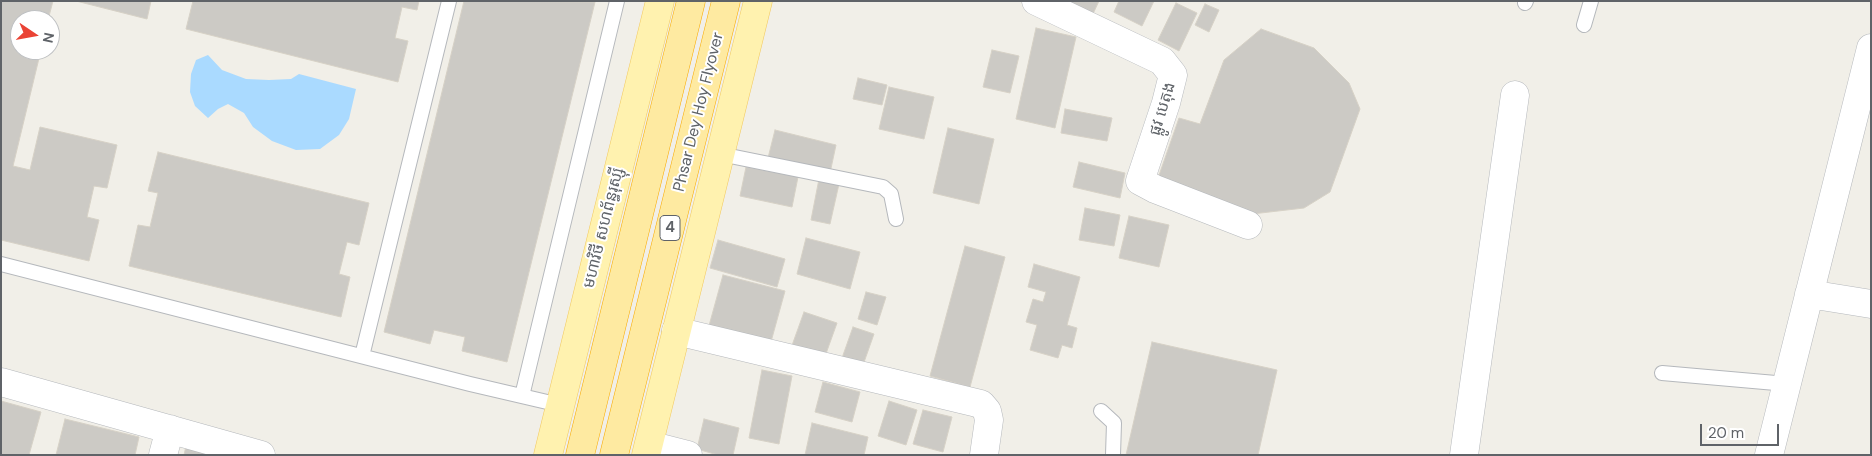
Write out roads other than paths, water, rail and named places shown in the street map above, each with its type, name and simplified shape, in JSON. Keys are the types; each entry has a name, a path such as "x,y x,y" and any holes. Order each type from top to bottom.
{"highway":[{"name":"Phsar Dey Hoy Flyover","path":"580,455 692,1"},
{"name":"Phsar Dey Hoy Flyover","path":"614,455 726,1"}],"main road":[{"name":"មហាវិថី សហព័ន្ធរុស្ស៊ី","path":"548,455 660,1"},
{"path":"647,450 758,1"}],"street":[{"name":"ផ្លូវ បេតុង","path":"1036,1 1162,61 1173,75 1166,103 1140,181 1155,189 1248,225"},
{"path":"1769,455 1871,48"},
{"path":"1464,455 1515,95"},
{"path":"1809,294 1871,304"},
{"path":"676,331 981,404 987,411 989,420 984,455"},
{"path":"1,382 261,455"},
{"path":"163,455 170,429"},
{"path":"647,450 688,455"}],"lane":[{"path":"362,356 449,1"},
{"path":"522,396 617,1"},
{"path":"1584,25 1591,1"},
{"path":"720,154 883,187 891,194 896,219"},
{"path":"1,264 560,405"},
{"path":"1662,373 1787,384"},
{"path":"1101,411 1114,423 1113,455"}],"water":[{"path":"208,55 222,70 246,79 291,79 299,74 356,89 349,119 339,135 320,149 296,150 272,141 253,127 244,113 228,104 218,109 208,118 195,106 190,92 191,74 196,60"}]}
